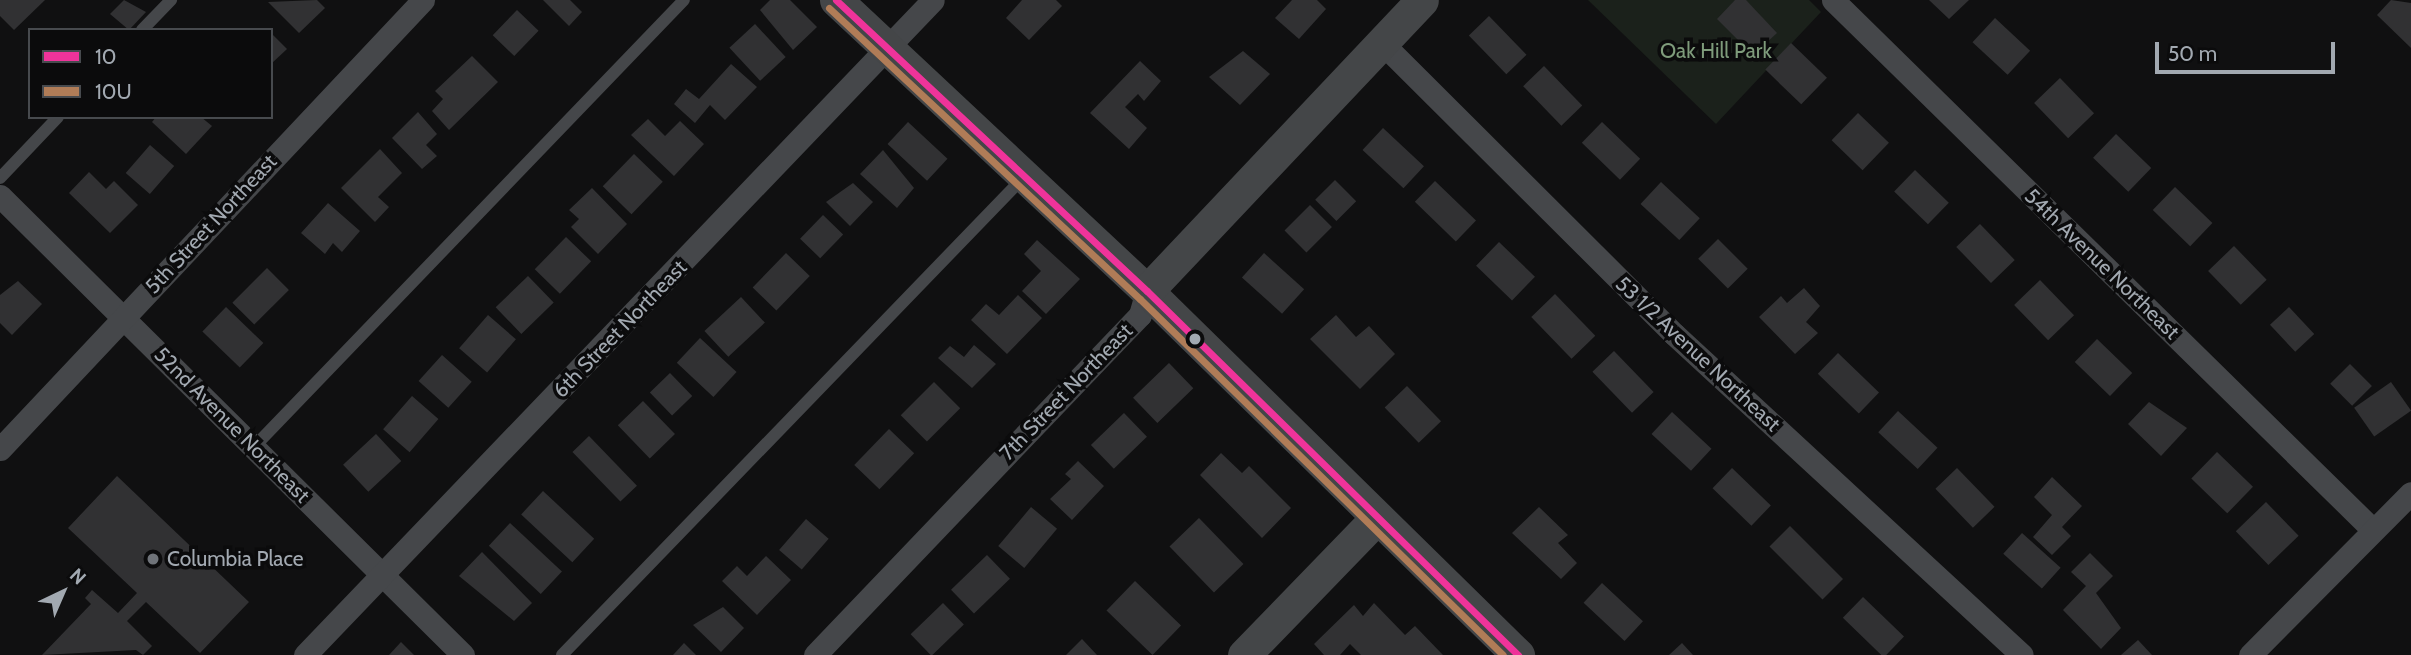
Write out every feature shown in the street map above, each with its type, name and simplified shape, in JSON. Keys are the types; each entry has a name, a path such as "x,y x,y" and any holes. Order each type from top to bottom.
{"street":[{"name":"5th Street Northeast","path":"0,449 423,0"},
{"path":"836,0 1022,179 1147,291 1376,519 1518,655"},
{"name":"6th Street Northeast","path":"305,655 384,577 933,0"},
{"name":"7th Street Northeast","path":"815,655 1140,315 1147,291 1422,0"},
{"name":"54th Avenue Northeast","path":"1833,0 2371,527"},
{"name":"53 1/2 Avenue Northeast","path":"1382,43 1674,334 2022,655"},
{"name":"52nd Avenue Northeast","path":"0,196 463,655"},
{"path":"2250,655 2371,527 2411,493"},
{"path":"1244,655 1376,519"}],"lane":[{"path":"144,28 171,0"},
{"path":"254,447 684,0"},
{"path":"0,178 56,119"},
{"path":"562,655 1022,179"}],"green space":[{"name":"Oak Hill Park","path":"1588,0 1809,0 1821,12 1716,124"}],"building":[{"path":"0,0 45,0 14,30 0,16"},
{"path":"124,0 146,12 131,28 127,28 110,14"},
{"path":"317,0 325,8 299,33 268,2"},
{"path":"543,0 570,0 582,12 569,26"},
{"path":"770,0 790,0 817,27 793,50 760,10"},
{"path":"1022,0 1056,0 1062,6 1029,40 1006,18"},
{"path":"1292,0 1317,0 1326,9 1299,39 1275,18"},
{"path":"1735,0 1746,0 1777,33 1753,55 1717,19"},
{"path":"1929,0 1969,0 1949,19"},
{"path":"2391,0 2411,3 2411,48 2377,15"},
{"path":"517,10 539,31 514,56 493,35"},
{"path":"1489,16 1527,55 1506,74 1469,35"},
{"path":"1995,18 2030,51 2008,75 1972,42"},
{"path":"755,24 786,57 760,81 729,48"},
{"path":"273,35 287,49 273,62"},
{"path":"1791,43 1827,78 1801,104 1765,70"},
{"path":"1243,51 1270,74 1240,105 1209,77"},
{"path":"472,56 498,82 449,130 432,111 443,99 435,91"},
{"path":"1140,61 1161,81 1144,101 1138,94 1125,107 1147,128 1129,149 1090,113"},
{"path":"731,64 757,87 725,120 710,105 695,123 674,104 686,89 699,99"},
{"path":"1544,66 1582,106 1561,126 1523,86"},
{"path":"2060,78 2094,113 2068,138 2034,103"},
{"path":"418,112 437,134 426,145 437,156 422,169 392,138"},
{"path":"1858,113 1889,143 1863,170 1832,140"},
{"path":"154,119 203,119 212,126 186,154 152,122"},
{"path":"648,119 665,136 680,121 704,144 674,176 631,135"},
{"path":"908,122 947,159 927,181 888,144"},
{"path":"1602,122 1640,159 1620,180 1582,143"},
{"path":"1383,128 1424,166 1403,188 1363,150"},
{"path":"2116,134 2151,168 2128,192 2093,158"},
{"path":"150,145 174,166 150,194 126,173"},
{"path":"380,149 402,173 378,197 389,207 375,222 341,188"},
{"path":"883,150 914,188 897,208 860,174"},
{"path":"634,154 663,182 632,214 603,186"},
{"path":"1915,170 1949,203 1928,224 1894,192"},
{"path":"89,172 106,189 114,181 138,205 110,233 69,193"},
{"path":"1335,180 1356,201 1336,221 1315,200"},
{"path":"1435,181 1476,221 1456,241 1415,202"},
{"path":"1661,182 1700,218 1679,240 1641,204"},
{"path":"853,183 873,202 850,226 826,202"},
{"path":"2175,187 2212,223 2190,246 2153,210"},
{"path":"592,188 627,224 598,254 571,227 579,219 569,210"},
{"path":"328,203 360,231 342,252 333,243 325,254 301,233"},
{"path":"1310,205 1332,227 1306,252 1285,230"},
{"path":"823,215 843,234 820,258 800,239"},
{"path":"1980,224 2015,260 1991,283 1956,247"},
{"path":"566,237 591,261 560,294 535,269"},
{"path":"1718,239 1748,269 1728,288 1698,259"},
{"path":"1037,240 1080,279 1046,314 1022,291 1041,271 1024,254"},
{"path":"1499,242 1535,277 1512,300 1476,266"},
{"path":"2234,246 2267,280 2241,305 2208,271"},
{"path":"786,253 810,276 776,310 753,288"},
{"path":"1264,253 1304,289 1282,314 1242,278"},
{"path":"267,268 289,290 254,325 232,303"},
{"path":"528,276 554,303 521,334 496,307"},
{"path":"2040,280 2074,315 2048,340 2014,305"},
{"path":"18,281 42,304 12,335 0,323 0,295"},
{"path":"1804,288 1820,306 1806,322 1818,333 1795,354 1759,317 1781,296 1787,303"},
{"path":"1555,294 1595,336 1572,359 1531,317"},
{"path":"1018,295 1042,318 1007,354 971,320 986,304 999,315"},
{"path":"741,297 765,323 728,357 704,331"},
{"path":"226,307 263,343 240,368 202,331"},
{"path":"2289,307 2314,334 2295,352 2270,325"},
{"path":"488,315 516,339 487,372 459,348"},
{"path":"1336,315 1356,337 1369,326 1395,354 1360,389 1310,339"},
{"path":"700,338 737,372 713,397 677,363"},
{"path":"2097,339 2132,373 2110,396 2075,362"},
{"path":"974,345 996,364 972,388 938,358 950,346 964,357"},
{"path":"1614,351 1654,392 1632,413 1592,372"},
{"path":"1838,353 1879,393 1859,413 1818,374"},
{"path":"442,355 472,382 448,408 419,381"},
{"path":"1169,363 1193,388 1157,423 1133,398"},
{"path":"2350,364 2372,386 2352,406 2330,384"},
{"path":"670,373 692,396 672,415 650,392"},
{"path":"934,382 960,408 927,441 901,415"},
{"path":"2391,382 2411,411 2374,436 2354,408"},
{"path":"1407,386 1441,421 1419,443 1385,408"},
{"path":"412,396 438,419 410,452 383,429"},
{"path":"643,401 675,434 650,458 618,425"},
{"path":"2149,402 2187,428 2161,456 2128,424"},
{"path":"1898,411 1937,448 1918,469 1878,432"},
{"path":"1672,412 1711,449 1691,471 1652,434"},
{"path":"1124,413 1147,437 1114,469 1091,445"},
{"path":"889,429 914,453 879,489 854,465"},
{"path":"376,434 401,461 368,492 343,465"},
{"path":"589,436 637,486 620,502 572,452"},
{"path":"2217,452 2253,487 2227,513 2191,479"},
{"path":"1221,453 1242,473 1249,466 1291,508 1262,538 1200,475"},
{"path":"1078,461 1104,486 1072,520 1050,499 1071,479 1065,474"},
{"path":"1732,468 1771,506 1751,526 1713,488"},
{"path":"1957,468 1995,507 1973,528 1935,489"},
{"name":"Columbia Place","path":"117,476 249,602 200,653 146,602 127,621 152,646 143,655 136,650 42,655 91,604 85,598 92,590 118,613 137,593 68,528"},
{"path":"2052,477 2082,506 2062,527 2071,536 2052,555 2033,537 2052,515 2034,497"},
{"path":"543,491 594,539 572,562 521,514"},
{"path":"2266,502 2299,536 2268,565 2236,531"},
{"path":"1031,507 1057,529 1024,568 998,546"},
{"path":"1539,507 1568,535 1558,543 1577,563 1561,579 1512,533"},
{"path":"1199,518 1243,564 1214,593 1170,546"},
{"path":"806,519 829,539 802,570 779,550"},
{"path":"510,523 562,571 541,594 489,546"},
{"path":"1790,526 1843,579 1823,600 1769,547"},
{"path":"2022,533 2061,568 2042,589 2003,554"},
{"path":"482,552 532,603 514,621 459,576"},
{"path":"2090,553 2113,576 2096,593 2121,628 2101,649 2063,610 2086,586 2071,572"},
{"path":"987,555 1010,579 974,613 951,590"},
{"path":"766,556 791,580 757,615 722,581 737,566 747,576"},
{"path":"1135,581 1181,625 1153,655 1107,610"},
{"path":"1602,583 1643,621 1625,641 1584,603"},
{"path":"1863,597 1904,637 1886,655 1881,655 1843,618"},
{"path":"943,603 964,625 932,655 911,634"},
{"path":"1374,603 1405,635 1415,626 1443,655 1361,655 1350,644 1340,655 1324,655 1314,644 1354,605 1363,616"},
{"path":"723,607 744,628 721,652 693,625"},
{"path":"1082,639 1097,655 1066,655"},
{"path":"2138,640 2152,655 2121,655"},
{"path":"401,642 414,655 389,655"},
{"path":"684,643 696,655 673,655"},
{"path":"1682,643 1693,655 1669,655"}],"transit line":[{"name":"10","path":"836,0 1147,291 1518,655"},
{"name":"10U","path":"829,8 1140,299 1503,655"}],"place":[{"name":"Columbia Place","path":"153,559"}]}
